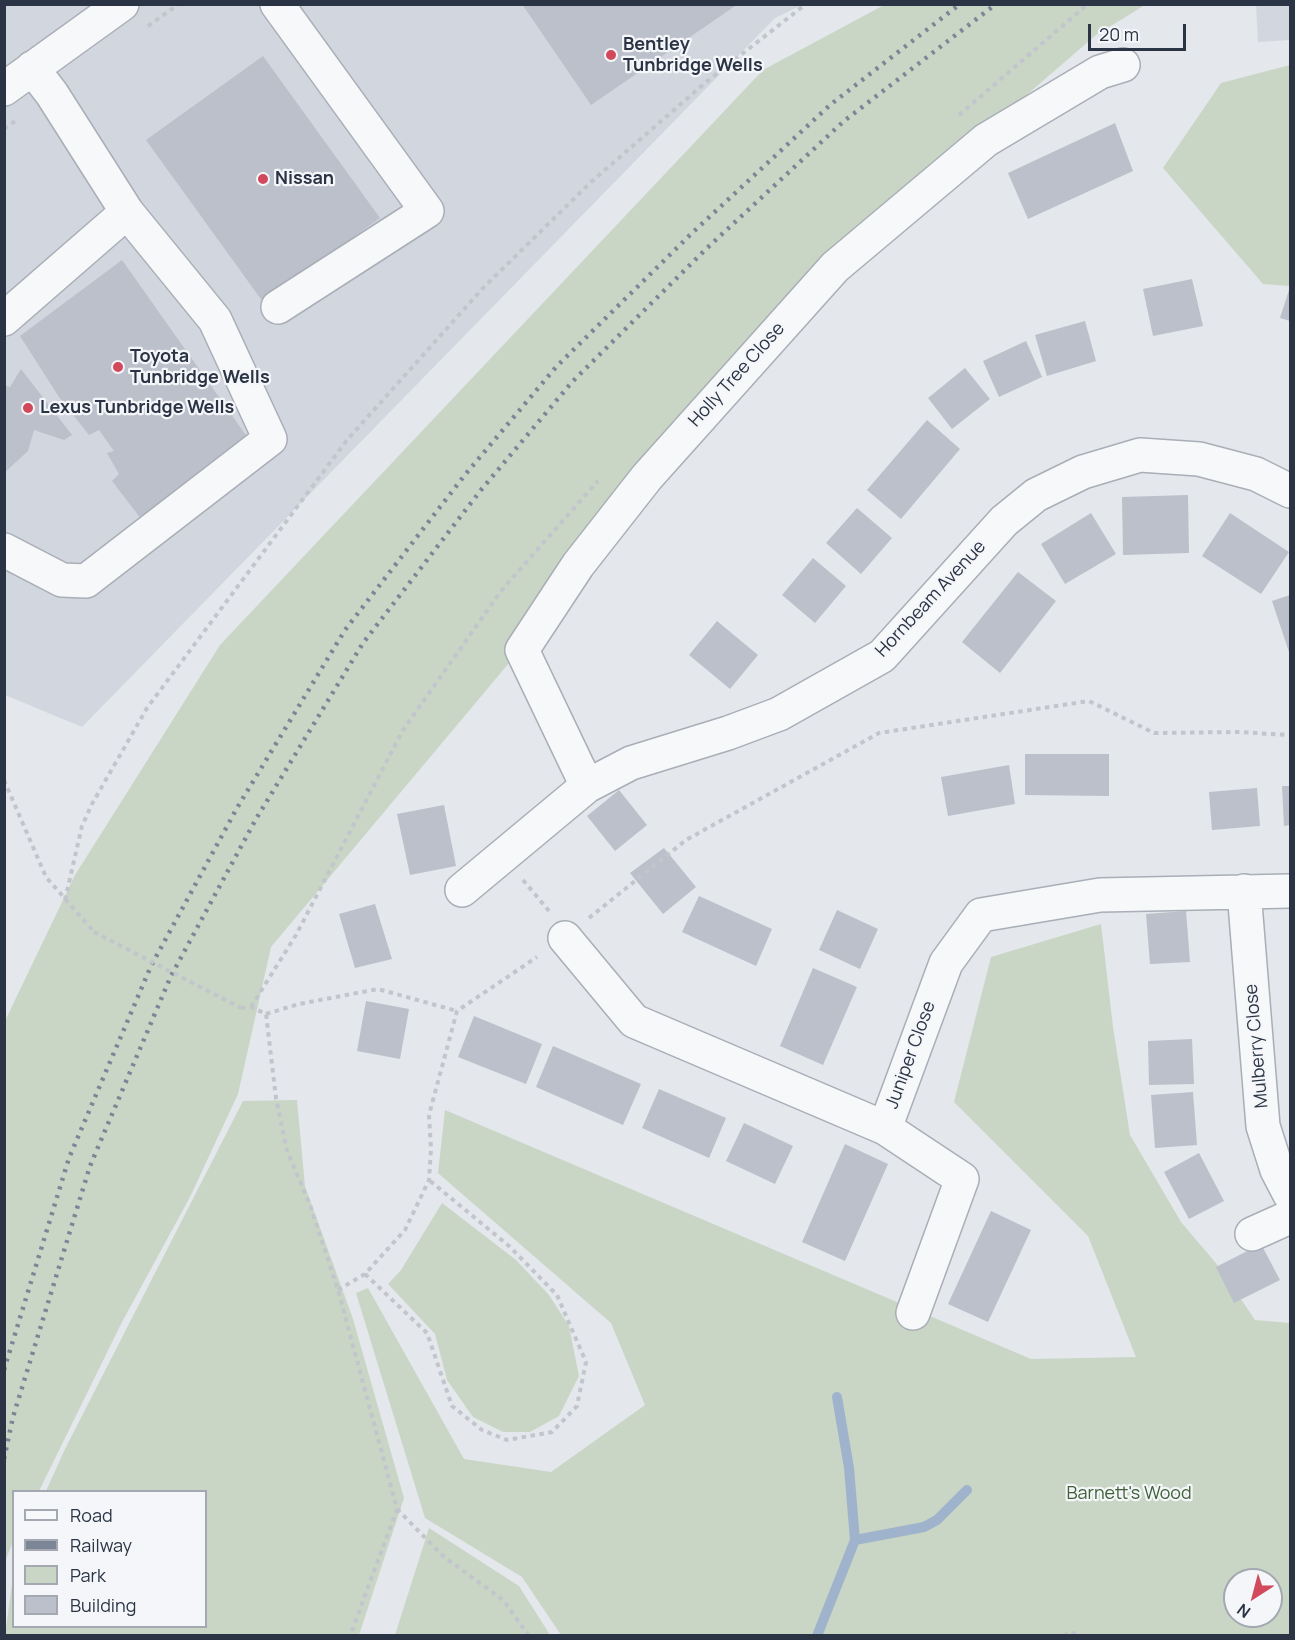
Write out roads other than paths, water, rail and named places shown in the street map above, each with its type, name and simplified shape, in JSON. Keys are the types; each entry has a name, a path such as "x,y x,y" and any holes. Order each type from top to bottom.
{"street":[{"path":"4,89 122,4"},
{"path":"277,4 427,211 278,307"},
{"name":"Holly Tree Close","path":"586,786 522,651 578,565 646,477 835,267 986,141 1100,72 1123,65"},
{"path":"4,550 62,580 86,581 270,439 215,320 127,212 52,94 32,68"},
{"path":"4,320 127,212"},
{"name":"Hornbeam Avenue","path":"462,890 586,786 631,763 728,733 779,714 882,656 1004,520 1036,495 1083,472 1140,455 1199,459 1256,474 1290,491"},
{"name":"Mulberry Close","path":"1244,891 1263,1126 1277,1170 1290,1195"},
{"name":"Juniper Close","path":"565,938 634,1021 885,1128 946,963 981,915 1100,895 1290,891"},
{"path":"885,1128 962,1179 913,1313"},
{"path":"1252,1234 1290,1217"}],"waterway":[{"path":"837,1397 849,1468 855,1540"},
{"path":"817,1636 855,1540 924,1527 937,1520 967,1490"}],"railway":[{"path":"4,1370 69,1158 151,966 237,808 345,630 464,476 556,367 691,234 830,105 960,4"},
{"path":"4,1459 13,1417 90,1166 171,976 256,819 363,643 481,490 572,382 706,249 844,121 996,4"}],"place":[{"name":"Bentley Tunbridge Wells","path":"611,55"},
{"name":"Nissan","path":"263,179"},
{"name":"Toyota Tunbridge Wells","path":"118,367"},
{"name":"Lexus Tunbridge Wells","path":"28,408"}],"park label":[{"name":"Barnett's Wood","path":"1129,1494"}]}
